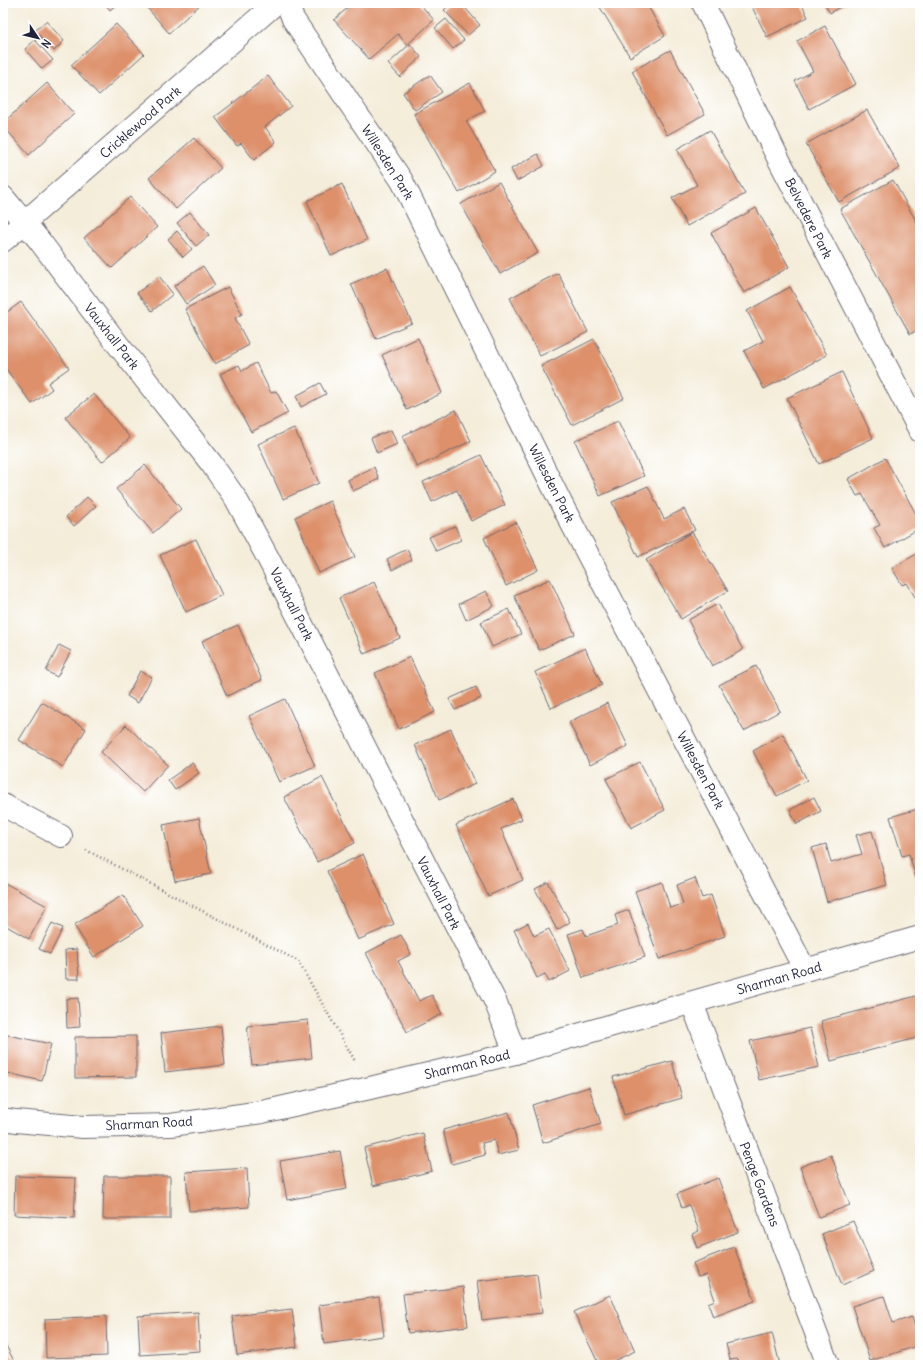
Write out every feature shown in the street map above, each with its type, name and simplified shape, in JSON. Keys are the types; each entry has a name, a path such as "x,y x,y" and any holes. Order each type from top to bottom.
{"street":[{"name":"Cricklewood Park","path":"3,241 276,3"},
{"name":"Willesden Park","path":"287,3 294,19 402,181 562,505 805,970"},
{"name":"Belvedere Park","path":"702,3 777,156 920,431"},
{"name":"Vauxhall Park","path":"3,196 211,463 236,499 269,560 496,1003 515,1053"},
{"path":"3,805 60,836"},
{"name":"Sharman Road","path":"3,1119 83,1127 171,1125 262,1112 515,1053 920,937"},
{"name":"Penge Gardens","path":"692,1003 828,1365"}],"path":[{"path":"60,836 298,961 370,1088"}],"building":[{"path":"104,3 118,3 110,10"},
{"path":"143,3 202,3 169,33"},
{"path":"353,3 419,3 434,20 407,45 398,34 369,59 334,20"},
{"path":"452,3 461,3 480,25 468,35 444,10"},
{"path":"646,3 665,36 630,57 598,4"},
{"path":"750,3 801,3 808,17 767,37"},
{"path":"824,3 847,3 830,13"},
{"path":"446,19 464,40 453,49 435,28"},
{"path":"46,21 64,41 54,51 35,31"},
{"path":"116,24 144,54 99,95 71,65"},
{"path":"825,26 856,84 809,109 795,81 813,71 797,41"},
{"path":"35,40 53,60 42,69 25,49"},
{"path":"410,44 421,57 400,77 388,64"},
{"path":"670,50 705,114 667,135 632,71"},
{"path":"430,75 442,92 415,110 403,93"},
{"path":"268,76 291,106 265,127 276,142 254,160 241,143 237,146 215,117"},
{"path":"47,83 74,114 29,155 3,126 3,123"},
{"path":"470,83 485,111 466,121 495,171 459,193 414,114"},
{"path":"867,110 900,168 839,202 806,144"},
{"path":"710,130 745,194 687,226 672,198 697,185 677,149"},
{"path":"194,138 221,168 176,209 149,178"},
{"path":"538,154 544,166 517,181 511,169"},
{"path":"893,180 920,228 920,329 910,334 840,209"},
{"path":"499,182 538,253 500,274 461,204"},
{"path":"342,184 367,240 331,256 307,201"},
{"path":"130,197 157,227 112,268 84,238"},
{"path":"756,208 789,267 744,293 711,233"},
{"path":"190,212 209,235 196,246 177,223"},
{"path":"177,231 192,249 183,257 168,239"},
{"path":"203,266 215,285 186,304 174,286"},
{"path":"387,268 412,323 376,339 351,284"},
{"path":"558,273 588,332 540,356 510,298"},
{"path":"159,276 173,294 152,311 137,293"},
{"path":"228,287 242,314 235,318 249,345 215,364 185,309"},
{"path":"790,287 827,355 764,389 744,351 763,341 747,311"},
{"path":"21,302 69,368 48,383 52,389 32,404 3,365 3,315"},
{"path":"418,338 442,393 407,410 382,355"},
{"path":"594,339 624,398 572,425 541,366"},
{"path":"256,363 271,393 276,391 288,413 251,432 220,374 239,365 242,371"},
{"path":"842,372 873,438 819,464 787,398"},
{"path":"320,383 326,394 301,407 296,396"},
{"path":"94,394 130,438 102,462 65,417"},
{"path":"456,410 471,441 417,467 402,436"},
{"path":"618,421 644,476 600,496 575,441"},
{"path":"294,428 319,483 283,499 258,444"},
{"path":"391,430 397,444 377,453 371,438"},
{"path":"481,455 505,505 471,521 457,490 432,502 423,482"},
{"path":"885,458 920,521 920,528 885,548 874,528 880,525 862,494 857,496 848,479"},
{"path":"145,465 181,509 153,533 116,489"},
{"path":"374,467 379,479 353,491 348,480"},
{"path":"648,486 664,519 684,509 695,530 638,557 612,502"},
{"path":"87,497 96,506 74,526 66,517"},
{"path":"330,501 355,557 319,573 295,517"},
{"path":"516,522 538,570 506,586 484,538"},
{"path":"455,526 461,540 436,551 429,537"},
{"path":"692,532 728,591 681,619 646,560"},
{"path":"196,539 222,595 186,612 160,555"},
{"path":"407,549 412,560 392,570 387,559"},
{"path":"920,552 920,606 907,583 902,585 892,568"},
{"path":"550,579 575,634 539,650 514,595"},
{"path":"374,582 400,638 364,654 339,598"},
{"path":"486,591 494,606 466,620 459,604"},
{"path":"718,604 743,650 712,666 688,620"},
{"path":"509,609 521,634 492,647 481,622"},
{"path":"238,625 262,680 227,696 202,641"},
{"path":"59,645 71,651 57,677 46,671"},
{"path":"585,648 602,685 551,708 535,672"},
{"path":"410,657 435,712 399,729 375,673"},
{"path":"756,666 780,711 744,731 719,685"},
{"path":"140,671 152,677 138,703 127,696"},
{"path":"476,687 481,698 455,710 449,699"},
{"path":"285,699 315,766 279,782 249,716"},
{"path":"42,702 86,729 63,767 19,740"},
{"path":"607,703 628,746 590,765 569,722"},
{"path":"126,725 168,765 143,792 101,752"},
{"path":"451,729 475,784 439,800 415,745"},
{"path":"783,734 807,780 777,796 753,751"},
{"path":"640,762 665,810 631,828 606,779"},
{"path":"192,763 199,773 175,790 168,780"},
{"path":"322,777 355,843 317,862 284,797"},
{"path":"814,797 821,811 797,824 790,810"},
{"path":"513,799 522,819 501,829 523,880 488,896 456,825"},
{"path":"918,809 920,815 920,877 916,878 909,854 902,856 890,817"},
{"path":"199,818 211,874 175,881 163,825"},
{"path":"872,831 887,885 827,902 812,848 826,844 831,863 862,854 856,835"},
{"path":"363,854 394,924 358,940 327,871"},
{"path":"695,878 702,898 711,895 725,936 659,959 635,891 662,882 670,908 683,904 677,885"},
{"path":"3,882 47,906 29,939 3,924"},
{"path":"548,882 570,922 557,930 535,889"},
{"path":"123,895 143,926 94,957 74,925"},
{"path":"629,910 645,957 583,978 568,934 583,929 586,936 618,925 615,915"},
{"path":"52,923 63,928 50,954 39,949"},
{"path":"528,923 534,936 549,929 570,971 549,982 545,974 537,978 514,930"},
{"path":"401,935 411,954 398,961 419,1001 432,995 442,1014 407,1032 366,953"},
{"path":"77,949 79,979 66,979 65,950"},
{"path":"920,995 920,1037 831,1061 821,1021"},
{"path":"78,998 80,1027 67,1028 66,999"},
{"path":"308,1020 312,1058 252,1065 247,1026"},
{"path":"221,1026 225,1065 165,1072 161,1033"},
{"path":"810,1028 819,1067 759,1080 750,1041"},
{"path":"3,1034 51,1044 42,1081 3,1072"},
{"path":"136,1036 136,1077 75,1078 75,1037"},
{"path":"672,1061 682,1098 624,1115 613,1077"},
{"path":"589,1087 601,1124 543,1143 532,1105"},
{"path":"509,1112 519,1150 498,1155 494,1140 482,1143 485,1155 452,1164 443,1130"},
{"path":"423,1133 432,1171 373,1186 364,1148"},
{"path":"340,1151 347,1189 287,1200 280,1161"},
{"path":"831,1155 850,1205 819,1217 800,1167"},
{"path":"247,1168 249,1207 189,1211 186,1172"},
{"path":"15,1176 76,1178 74,1218 14,1215"},
{"path":"104,1176 170,1176 170,1219 103,1219"},
{"path":"718,1178 738,1232 697,1248 692,1234 699,1231 689,1205 682,1208 677,1194"},
{"path":"853,1221 874,1271 842,1285 822,1234"},
{"path":"734,1247 755,1301 713,1317 708,1303 715,1300 706,1275 698,1277 693,1263"},
{"path":"537,1274 542,1313 482,1320 477,1281"},
{"path":"463,1287 468,1326 408,1333 403,1294"},
{"path":"610,1295 635,1351 605,1365 599,1365 574,1312"},
{"path":"884,1296 893,1323 912,1317 920,1345 870,1361 852,1306"},
{"path":"379,1297 384,1336 324,1344 319,1305"},
{"path":"292,1309 297,1347 237,1355 232,1316"},
{"path":"198,1312 200,1351 140,1355 138,1316"},
{"path":"106,1316 107,1356 46,1358 45,1319"},
{"path":"772,1333 780,1365 740,1365 738,1359 730,1360 726,1344"},
{"path":"3,1340 14,1361 8,1365 3,1365"},
{"path":"908,1362 910,1365 900,1365"}]}
